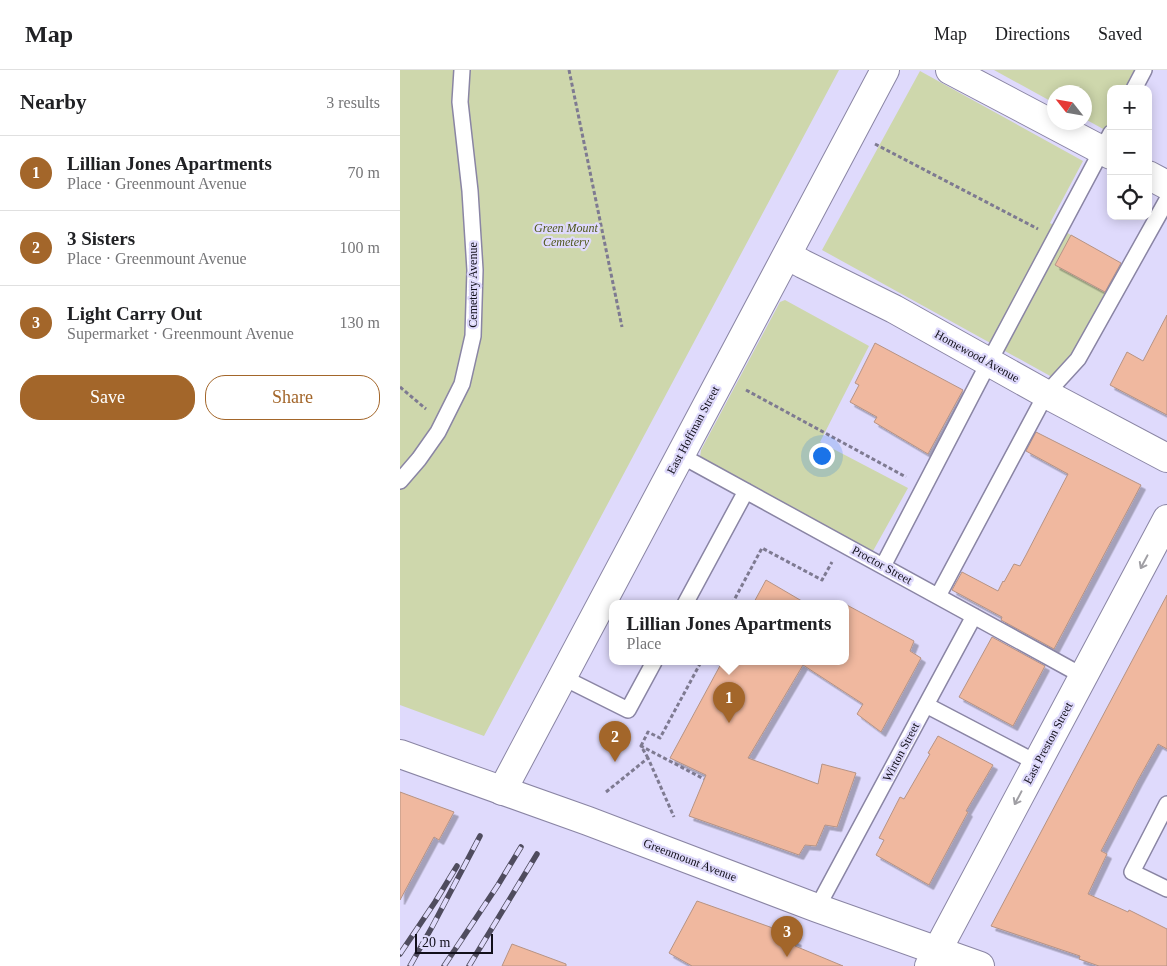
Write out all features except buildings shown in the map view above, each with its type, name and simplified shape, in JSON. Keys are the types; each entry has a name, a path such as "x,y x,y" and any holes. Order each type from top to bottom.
{"street":[{"name":"East Hoffman Street","path":"502,791 885,70"},
{"path":"950,70 1107,146"},
{"path":"1152,177 1167,185"},
{"name":"Homewood Avenue","path":"787,255 894,309 1046,394 1167,458"},
{"name":"East Preston Street","path":"933,959 1167,519"},
{"name":"Greenmount Avenue","path":"400,754 588,821 817,908 933,959 980,966"}],"lane":[{"name":"Cemetery Avenue","path":"400,481 420,459 438,432 462,384 473,336 476,270 470,191 460,102 462,70"},
{"path":"1136,85 1144,70"},
{"path":"883,566 1055,238 1107,148"},
{"path":"938,596 1046,394 1078,358 1167,200"},
{"name":"Proctor Street","path":"680,455 1083,676"},
{"path":"687,600 746,491"},
{"name":"Wirton Street","path":"817,908 974,616"},
{"path":"562,677 628,710 652,665"},
{"path":"926,705 1037,763"},
{"path":"1167,804 1132,872 1167,889"}],"path":[{"path":"570,70 622,328"},
{"path":"870,142 1055,238"},
{"path":"400,387 443,422"},
{"path":"746,390 924,486"},
{"path":"734,600 762,548 822,580 842,544"},
{"path":"641,746 648,732 660,738 699,665"},
{"path":"641,746 674,817"},
{"path":"641,746 704,779"},
{"path":"606,792 648,758"}],"green space":[{"name":"Green Mount Cemetery","path":"400,70 839,70 484,736 400,705"},
{"path":"994,70 1138,70 1130,85 1107,85 1107,127 1105,130 1092,123 1092,85 1047,85 1047,99"},
{"path":"920,71 1083,161 1050,223 1071,235 1055,265 1106,293 1069,361 1052,377 822,250"},
{"path":"785,300 869,346 820,442 908,488 873,551 703,463 700,457 701,450 780,302"}],"railway":[{"path":"410,966 480,836"},
{"path":"444,966 521,847"},
{"path":"469,966 537,854"},
{"path":"400,954 457,866"}],"place":[{"name":"Lillian Jones Apartments","path":"729,723"},
{"name":"3 Sisters","path":"615,762"},
{"name":"Light Carry Out","path":"787,957"}]}
